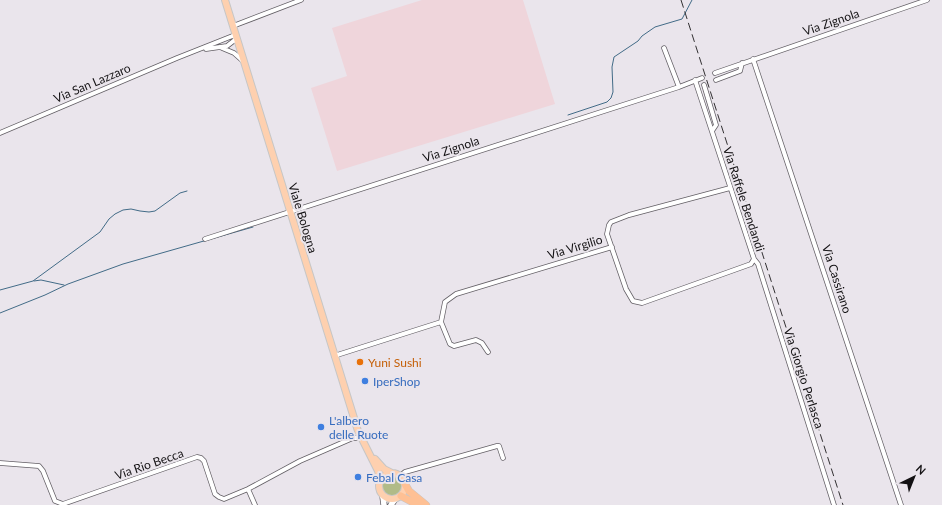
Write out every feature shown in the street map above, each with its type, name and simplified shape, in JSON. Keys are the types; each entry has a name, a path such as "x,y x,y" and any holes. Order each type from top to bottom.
{"highway":[{"path":"405,484 409,491 426,505"},
{"path":"396,500 418,505"}],"main road":[{"name":"Viale Bologna","path":"225,0 334,356 362,440"},
{"path":"362,440 378,463 384,469 400,476 405,484 404,491 396,500 383,497"},
{"path":"362,440 378,471 380,480 378,489 383,497 384,505"},
{"path":"380,480 383,476 392,473"}],"street":[{"path":"233,26 301,0"},
{"name":"Via Zignola","path":"714,73 927,0"},
{"name":"Via San Lazzaro","path":"192,52 208,48 227,46 236,37"},
{"name":"Via San Lazzaro","path":"0,133 192,52 236,37"},
{"path":"221,47 234,53 243,61"},
{"path":"664,48 679,87"},
{"name":"Via Cassirano","path":"753,59 901,505"},
{"name":"Via Zignola","path":"716,80 740,71 742,63"},
{"name":"Via Zignola","path":"205,239 679,87 702,78"},
{"name":"Via Raffele Bendandi","path":"612,247 626,289 633,301 642,303 751,264 754,259 695,80"},
{"path":"704,85 716,125 712,131"},
{"name":"Via Virgilio","path":"441,322 445,302 456,294 612,247 607,234 608,225 611,222 629,215 730,188"},
{"name":"Via Giorgio Perlasca","path":"754,259 758,264 834,505"},
{"path":"334,356 441,322 450,344 454,346 476,340 482,342 488,352"},
{"name":"Via Rio Becca","path":"0,463 39,466 43,471 55,501 63,504 197,457 204,461 215,494 224,498 248,489 300,461 353,438 362,440"},
{"path":"400,476 406,472 497,446 499,446 503,458"},
{"path":"248,489 255,505"}],"shaded area":[{"path":"422,0 523,0 555,104 337,171 311,88 347,76 332,28"}],"green space":[{"path":"392,475 400,478 403,486 400,494 392,497 384,494 381,486 384,478"}],"waterway":[{"path":"568,115 607,102 611,98 613,92 612,67 614,57 638,41 642,36 655,27 682,19 692,0"},
{"path":"0,290 33,281 100,232 109,219 115,214 123,210 131,209 149,212 155,211 180,193 187,191"},
{"path":"0,313 68,284 123,264 253,227"},
{"path":"34,281 41,280 64,285"}],"railway":[{"path":"681,0 843,505"}],"place":[{"name":"Yuni Sushi","path":"360,362"},
{"name":"IperShop","path":"365,381"},
{"name":"L'albero delle Ruote","path":"321,427"},
{"name":"Febal Casa","path":"358,477"}]}
